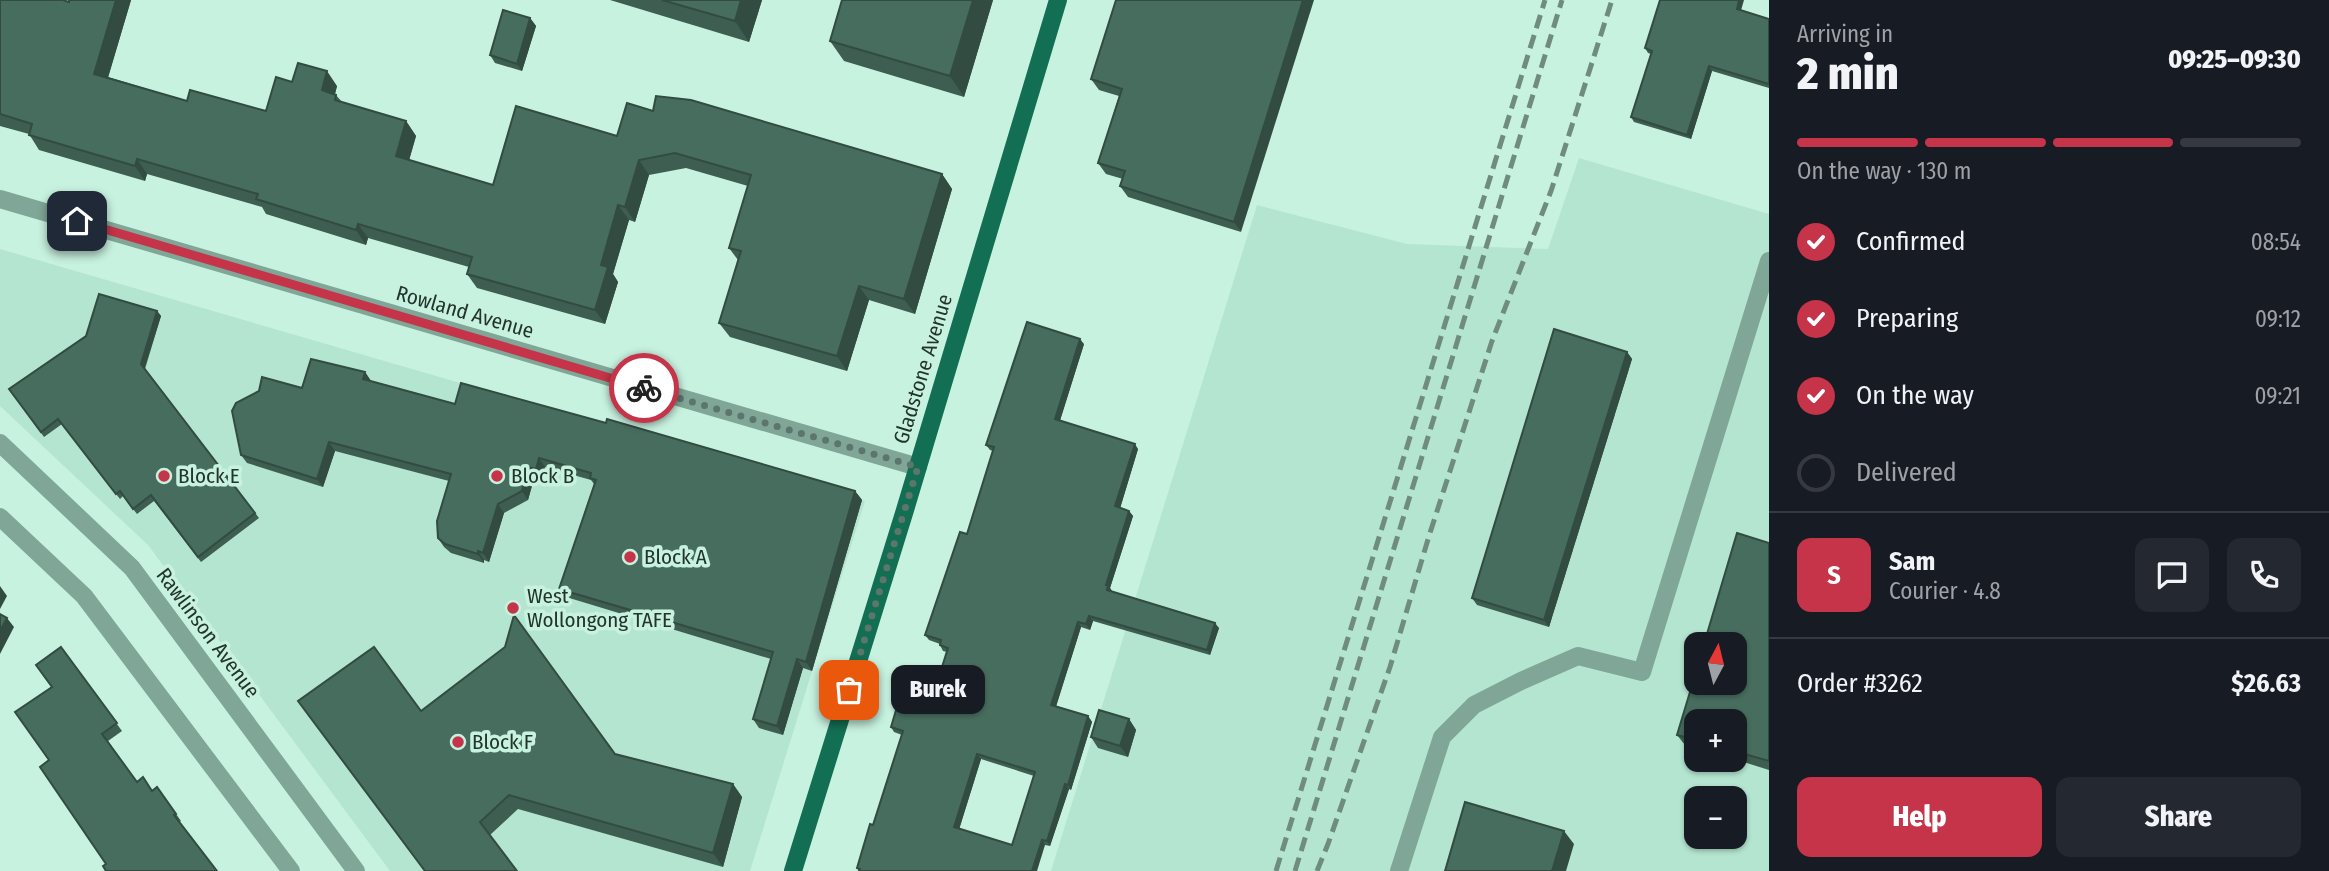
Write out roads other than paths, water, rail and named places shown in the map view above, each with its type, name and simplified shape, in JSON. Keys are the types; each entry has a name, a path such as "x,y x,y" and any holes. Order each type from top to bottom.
{"main road":[{"name":"Gladstone Avenue","path":"793,871 1058,0"}],"street":[{"name":"Rowland Avenue","path":"0,199 918,467"},
{"path":"1399,871 1443,737 1474,705 1578,656 1642,672 1769,261"},
{"name":"Rawlinson Avenue","path":"0,443 132,568 356,871"},
{"path":"0,517 84,596 291,871"}],"railway":[{"path":"1276,871 1545,0"},
{"path":"1295,871 1562,0"},
{"path":"1317,871 1390,667 1492,341 1551,191 1612,0"}],"place":[{"name":"Block E","path":"164,476"},
{"name":"Block B","path":"497,476"},
{"name":"Block A","path":"630,557"},
{"name":"West Wollongong TAFE","path":"513,608"},
{"name":"Burek","path":"849,690"},
{"name":"Block F","path":"458,742"}]}
